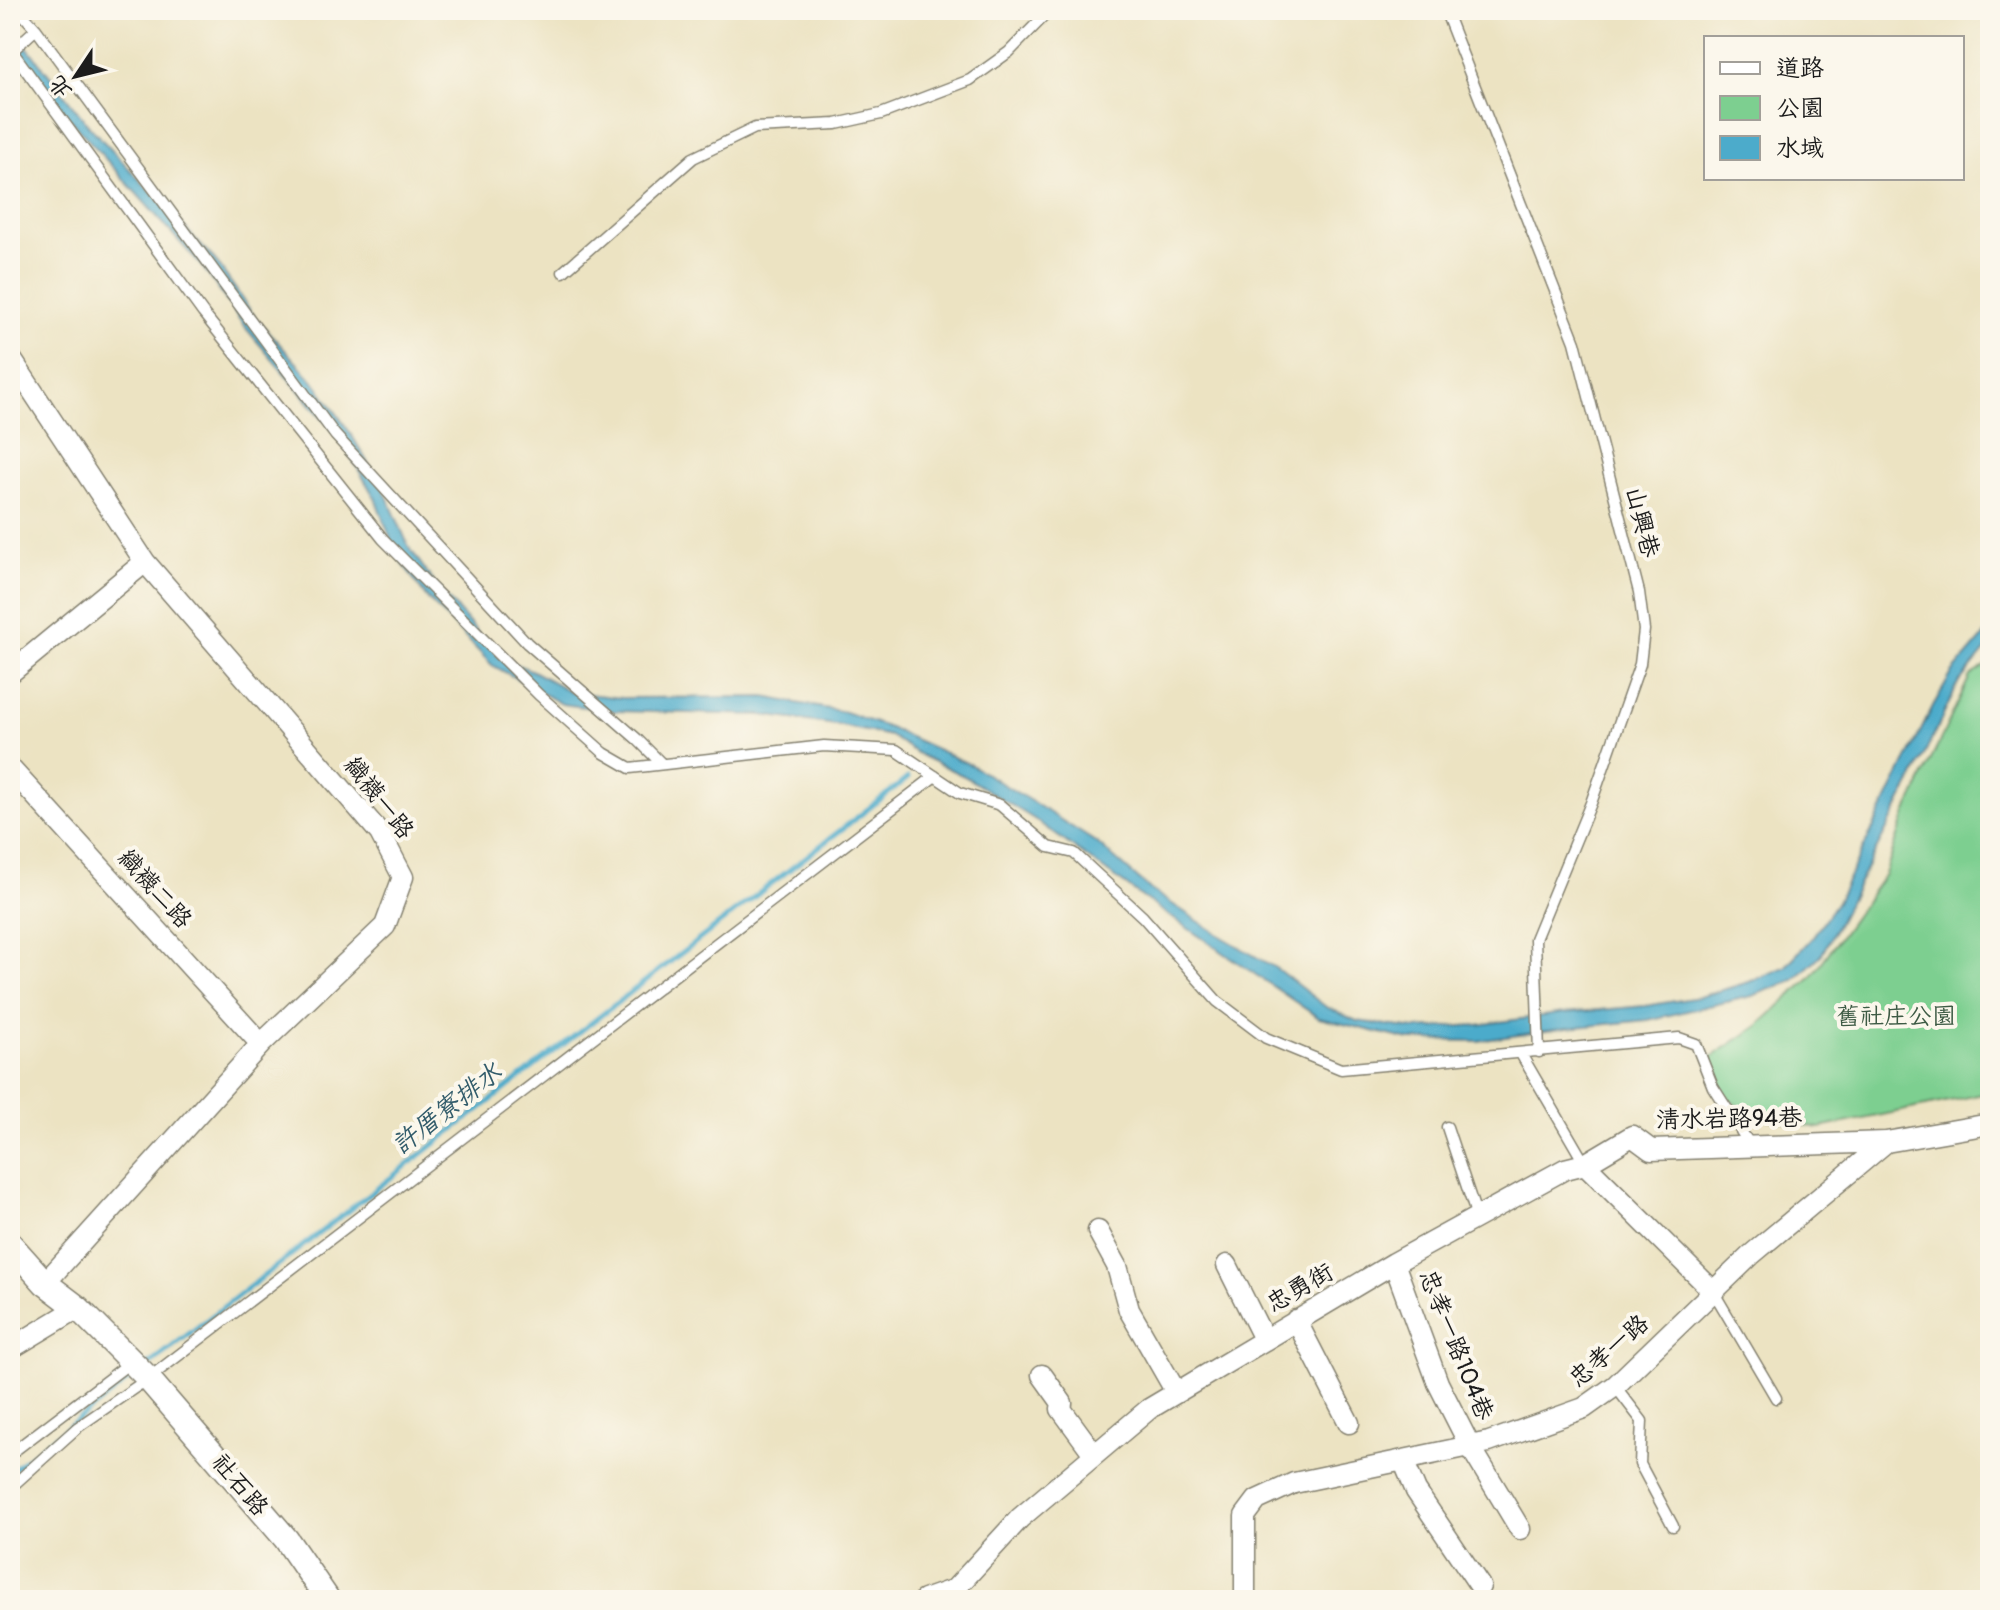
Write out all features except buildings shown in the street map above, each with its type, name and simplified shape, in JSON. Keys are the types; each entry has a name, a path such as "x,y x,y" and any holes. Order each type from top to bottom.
{"street":[{"name":"織襪一路","path":"10,357 145,562 380,833 403,877 385,926 261,1044 45,1283"},
{"path":"10,673 145,562"},
{"name":"織襪二路","path":"10,768 261,1044"},
{"path":"1886,1142 1990,1124"},
{"name":"清水岩路94巷","path":"1585,1164 1632,1136 1651,1150 1886,1142"},
{"name":"忠孝一路","path":"1245,1600 1245,1516 1257,1500 1294,1483 1489,1442 1584,1408 1615,1386 1751,1255 1886,1142"},
{"path":"1585,1164 1713,1291"},
{"name":"忠勇街","path":"924,1600 955,1589 1020,1518 1149,1409 1394,1263 1565,1169 1585,1164"},
{"path":"1098,1231 1117,1266 1129,1310 1176,1392"},
{"name":"社石路","path":"10,1244 45,1283 78,1308 142,1371 286,1539 328,1600"},
{"name":"忠孝一路104巷","path":"1394,1263 1438,1383 1470,1446 1520,1529"},
{"path":"1227,1265 1264,1339"},
{"path":"10,1349 78,1308"},
{"path":"1296,1320 1349,1423"},
{"path":"1042,1375 1062,1403 1061,1409 1094,1454"},
{"path":"1403,1460 1416,1491 1480,1586"}],"lane":[{"path":"19,10 335,435 527,643 661,763"},
{"path":"563,272 693,158 755,128 836,124 881,114 970,80 1009,52 1050,10"},
{"name":"山興巷","path":"1445,10 1575,342 1639,592 1644,630 1640,664 1601,776 1535,939 1539,1052"},
{"path":"36,29 12,51 203,313 383,539 539,695 604,753 630,768 824,746 896,750 960,793 1000,805 1049,847 1074,853 1143,917 1217,1001 1266,1038 1341,1069 1679,1038 1696,1044 1713,1087 1751,1147"},
{"path":"10,1488 142,1371 935,776"},
{"path":"1521,1054 1585,1164"},
{"path":"1447,1127 1477,1217"},
{"path":"1713,1291 1776,1398"},
{"path":"10,1454 142,1371"},
{"path":"1615,1386 1642,1421 1640,1464 1673,1526"}],"green space":[{"name":"舊社庄公園","path":"1990,663 1988,1093 1820,1128 1760,1118 1726,1099 1707,1060 1758,1026 1812,976 1885,874 1905,816 1970,676"}],"water":[{"path":"10,25 89,126 215,260 255,317 317,385 351,434 385,492 409,547 438,588 501,659 531,670 571,692 622,698 764,697 845,712 892,729 971,765 1039,806 1097,843 1151,890 1277,969 1326,1007 1357,1021 1416,1029 1645,1006 1699,997 1785,967 1811,939 1838,900 1952,673 1990,629 1990,645 1959,682 1913,779 1822,954 1794,980 1752,996 1648,1020 1478,1041 1409,1040 1319,1018 1034,819 890,736 762,715 613,711 562,704 492,665 426,597 397,555 375,498 341,440 244,326 204,269 10,52"}],"waterway":[{"name":"許厝寮排水","path":"146,1367 908,778"},
{"name":"許厝寮排水","path":"10,1472 135,1375"}]}
